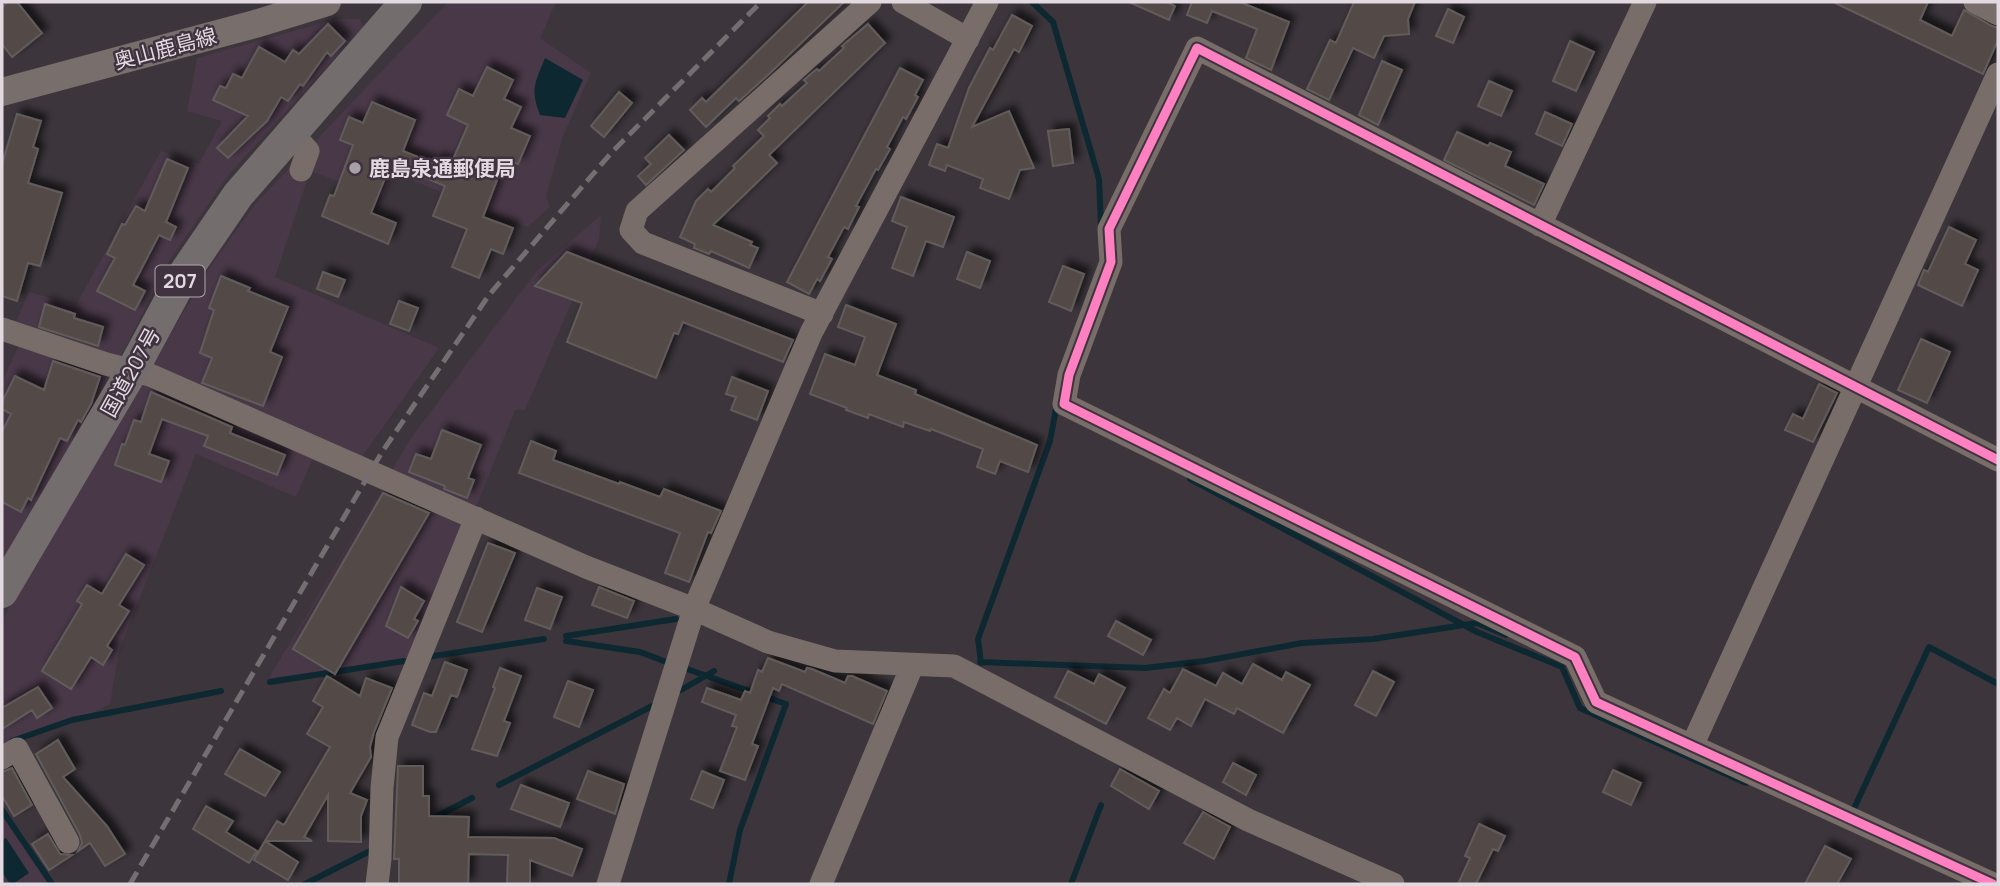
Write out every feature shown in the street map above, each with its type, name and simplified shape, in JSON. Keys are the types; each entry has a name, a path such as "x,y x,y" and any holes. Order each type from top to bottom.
{"highway":[{"name":"国道207号","path":"2,592 132,371 186,271 238,195 406,2"}],"main road":[{"name":"奥山鹿島線","path":"2,92 327,2"}],"street":[{"path":"822,314 643,243 631,230 637,211 870,2"},
{"path":"903,2 968,39"},
{"path":"608,884 694,609 806,344 987,2"},
{"path":"1541,225 1645,2"},
{"path":"1975,2 1998,14"},
{"path":"1993,884 1597,702 1575,657 1064,404 1069,374 1111,262 1109,229 1197,48 1998,460"},
{"path":"1692,746 1998,74"},
{"path":"292,133 308,151 301,170"},
{"path":"2,329 162,381 586,566 768,642 835,661 954,666 1354,876 1393,884"},
{"path":"377,884 387,737 476,518"},
{"path":"821,884 912,666"},
{"path":"2,758 17,748 68,842"}],"shaded area":[{"path":"448,2 556,2 540,38 591,73 563,136 546,196 550,207 527,227 394,173 383,197 310,171 275,277 439,348 350,474 312,460 296,497 196,454 119,651 110,704 73,723 15,742 2,749 2,620 210,267 256,203"},
{"path":"337,19 359,19 364,26 230,173 169,261 101,396 2,564 2,382 25,332 14,326 29,292 76,305 161,151 199,164 222,121 187,111 197,58"},
{"path":"601,215 599,239 525,410 515,410 415,659 269,678 411,438 536,272"},
{"path":"5,813 55,884 2,884 2,815"}],"water":[{"path":"545,58 583,80 565,118 540,115 537,106 535,86"},
{"path":"6,838 29,873 13,884 10,884 2,872 2,840"}],"building":[{"path":"8,2 17,2 42,33 12,57 2,44 2,7"},
{"path":"808,2 844,2 769,74 739,101 736,98 706,127 690,110 702,98 706,102"},
{"path":"1129,2 1166,2 1175,6 1169,20"},
{"path":"1192,2 1240,2 1289,22 1271,70 1246,58 1257,29 1212,11 1207,23 1187,15"},
{"path":"1354,2 1415,2 1408,19 1409,34 1384,36 1374,58 1353,48 1329,100 1307,89 1330,40 1336,43"},
{"path":"1833,2 1928,2 1920,20 1952,36 1964,10 1998,28 1998,40 1983,74"},
{"path":"1448,9 1464,17 1453,43 1436,36"},
{"path":"1012,15 1032,26 1019,52 1014,49 972,127 1009,111 1034,168 1020,170 1009,199 980,188 983,179 947,165 945,171 929,165 937,144 948,148 969,88 990,48 993,50"},
{"path":"328,24 345,41 331,56 327,52 303,86 300,84 288,101 281,97 267,121 228,158 217,148 248,116 213,100 220,86 226,88 233,74 242,78 259,47 285,62 293,50 299,54"},
{"path":"868,24 885,43 769,155 777,163 713,225 752,242 750,245 758,248 749,268 711,251 709,254 694,248 695,244 680,237 696,201 708,189 711,192 764,136 758,130 770,118 768,116 807,83 804,80 817,69 819,71 844,48 842,46"},
{"path":"1570,41 1594,52 1576,91 1553,81"},
{"path":"1382,61 1402,70 1378,125 1359,115"},
{"path":"487,67 513,80 504,99 521,107 511,128 530,136 518,164 505,159 483,217 513,228 503,254 491,249 479,278 452,267 467,229 433,216 445,186 417,174 416,176 390,166 371,213 396,223 388,244 322,216 330,195 334,196 353,145 340,140 349,117 363,123 372,102 415,120 403,151 435,164 437,158 451,164 468,125 447,115 459,89 473,96"},
{"path":"900,68 923,80 915,95 918,97 906,119 903,117 887,147 890,149 856,206 859,207 848,229 844,227 828,257 832,259 809,294 787,282"},
{"path":"1489,81 1512,91 1501,116 1478,106"},
{"path":"619,92 632,103 604,137 591,126"},
{"path":"1545,112 1572,124 1562,146 1536,134"},
{"path":"17,114 41,121 33,147 38,149 28,183 62,193 40,266 28,263 17,301 2,296 2,164"},
{"path":"1069,129 1073,163 1053,166 1048,131"},
{"path":"1457,132 1488,146 1490,143 1511,152 1505,166 1544,184 1534,205 1444,160"},
{"path":"669,135 684,150 646,185 638,176 651,164 645,158"},
{"path":"167,159 188,168 166,222 176,227 170,240 159,235 133,285 145,291 135,310 97,291 115,258 107,254 122,224 125,225 136,206 145,211"},
{"path":"901,197 954,217 943,247 926,241 913,276 892,268 907,227 892,221"},
{"path":"1949,227 1976,240 1965,264 1978,270 1962,306 1918,285 1924,270 1928,272"},
{"path":"567,252 793,340 783,362 683,322 678,334 674,333 656,378 567,342 582,303 535,286"},
{"path":"967,252 990,261 980,288 957,279"},
{"path":"1063,266 1084,274 1071,311 1049,302"},
{"path":"323,272 345,280 338,297 317,289"},
{"path":"221,276 250,288 248,291 288,307 270,352 282,357 263,406 202,383 212,358 200,353 214,310 209,308"},
{"path":"399,301 418,308 409,331 390,324"},
{"path":"45,304 75,314 74,318 103,327 98,346 39,327"},
{"path":"846,305 896,324 877,375 916,390 915,394 1037,445 1028,472 1000,461 995,474 977,467 983,449 931,429 930,431 904,422 903,427 869,414 868,418 810,394 825,354 855,365 865,337 838,327"},
{"path":"1921,339 1950,352 1927,403 1898,390"},
{"path":"53,361 100,377 91,404 81,422 78,420 67,441 60,438 31,500 28,498 21,512 2,502 2,432 11,414 2,409 2,402 15,376 44,390"},
{"path":"732,377 768,391 757,420 731,410 736,397 726,394"},
{"path":"1819,384 1837,393 1813,442 1785,430 1793,414 1803,419"},
{"path":"151,392 232,427 230,433 285,455 277,475 204,446 208,436 162,419 149,454 169,461 161,482 115,465 134,420 141,422"},
{"path":"442,430 481,445 468,478 474,480 467,498 409,472 416,454 431,459"},
{"path":"531,441 556,451 553,460 660,497 664,489 721,511 711,533 708,532 689,582 665,573 680,533 519,473"},
{"path":"383,493 429,513 335,674 293,649"},
{"path":"488,543 515,553 482,632 457,622"},
{"path":"126,554 144,565 119,605 129,611 107,646 112,650 103,665 91,657 71,689 42,671 82,604 77,601 87,585 102,594"},
{"path":"401,587 424,601 414,619 418,621 408,638 386,626"},
{"path":"599,587 634,601 627,618 592,605"},
{"path":"537,588 562,597 550,629 525,620"},
{"path":"1116,621 1151,640 1143,655 1108,636"},
{"path":"768,658 805,672 807,668 812,669 845,683 848,676 852,676 887,691 873,724 782,684 779,691 773,688 752,744 758,746 745,780 720,771 737,727 732,726 736,715 702,702 707,688 741,700 745,691 750,693 758,670 762,672"},
{"path":"445,662 467,670 457,697 451,695 436,732 430,732 412,725 424,693 432,696"},
{"path":"1253,664 1282,680 1286,672 1310,685 1283,733 1237,708 1234,714 1205,699 1191,726 1177,718 1170,730 1148,718 1164,689 1170,693 1183,669 1216,686 1223,673 1242,684"},
{"path":"500,668 521,676 504,721 510,723 497,756 472,749"},
{"path":"1068,671 1094,684 1099,674 1125,688 1106,724 1055,697"},
{"path":"1373,671 1394,682 1376,716 1355,705"},
{"path":"327,676 360,696 366,678 392,688 374,732 370,747 371,757 350,793 367,800 361,816 361,842 328,841 328,795 304,837 312,841 265,841 277,821 284,825 330,747 307,734 323,707 313,701"},
{"path":"568,681 593,690 579,727 554,717"},
{"path":"38,687 52,708 37,718 32,710 2,729 2,708"},
{"path":"58,740 75,769 63,777 107,826 125,854 105,866 90,843 78,851 82,843 80,835 36,754"},
{"path":"240,749 280,772 265,796 225,774"},
{"path":"1233,763 1256,775 1246,795 1223,782"},
{"path":"398,766 423,766 423,796 429,796 429,816 469,817 468,837 554,838 582,849 572,876 530,860 530,884 507,884 508,855 469,854 468,884 399,884 399,859 394,859"},
{"path":"12,768 32,805 14,816 2,796 2,772"},
{"path":"1120,769 1159,791 1149,809 1111,786"},
{"path":"1613,770 1641,783 1631,805 1603,792"},
{"path":"588,771 624,784 615,814 577,799"},
{"path":"702,771 724,780 713,808 691,799"},
{"path":"521,785 569,803 560,827 511,809"},
{"path":"206,806 233,821 226,832 257,851 249,863 193,829"},
{"path":"1203,812 1230,827 1214,859 1184,843"},
{"path":"1479,824 1505,836 1498,851 1493,849 1476,884 1458,884 1470,858 1465,856"},
{"path":"48,834 60,854 72,855 49,870 32,844"},
{"path":"265,841 298,862 288,880 254,860"},
{"path":"1825,846 1851,859 1837,884 1805,884"}],"waterway":[{"path":"1032,2 1053,22 1099,179 1101,225"},
{"path":"981,663 978,639 1050,441 1057,403"},
{"path":"1190,479 1477,632 1562,667 1580,708 1746,783"},
{"path":"566,636 676,619"},
{"path":"980,662 1145,668 1205,661 1302,643 1373,639 1477,623 1506,635"},
{"path":"427,657 544,639"},
{"path":"566,641 640,652 669,663"},
{"path":"1851,815 1929,647 1998,684"},
{"path":"270,682 404,661"},
{"path":"687,669 786,704 740,830 729,884"},
{"path":"681,690 714,671"},
{"path":"12,741 72,720 221,691"},
{"path":"499,785 656,704"},
{"path":"432,819 472,798"},
{"path":"1071,884 1101,805"},
{"path":"2,810 52,884"},
{"path":"305,884 372,850"}],"railway":[{"path":"130,884 382,452 489,295 612,152 761,2"}],"cycle path":[{"path":"1993,884 1596,702 1575,657 1064,404 1069,375 1111,262 1109,229 1197,48 1998,460"}],"place":[{"name":"鹿島泉通郵便局","path":"355,168"}]}
